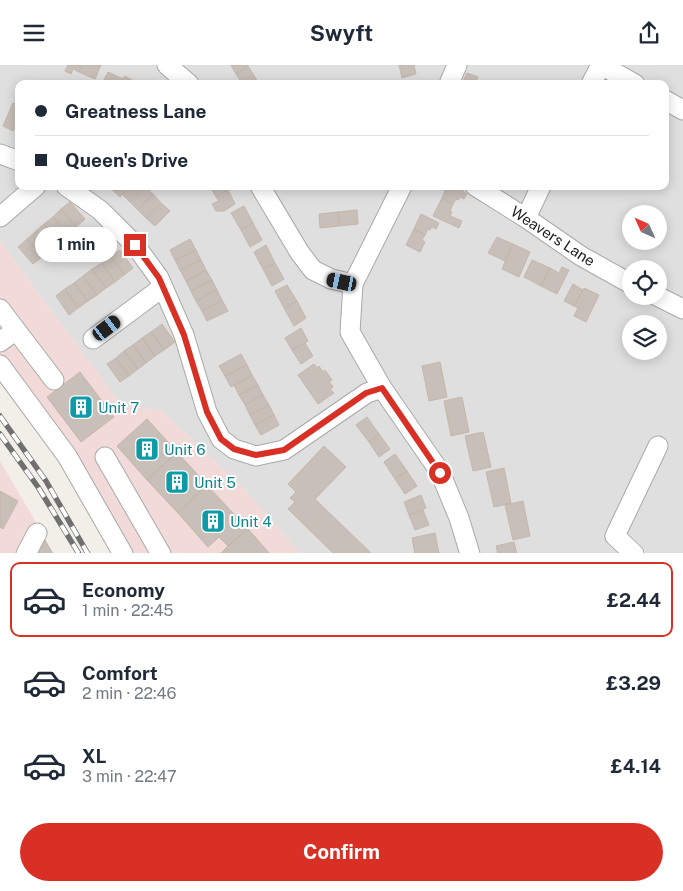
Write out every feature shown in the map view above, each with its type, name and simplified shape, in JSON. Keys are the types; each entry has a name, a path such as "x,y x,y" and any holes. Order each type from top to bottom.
{"street":[{"path":"451,80 457,65"},
{"path":"594,80 601,65 628,80"},
{"path":"170,66 185,80"},
{"path":"669,103 683,111"},
{"path":"0,154 15,160"},
{"path":"0,217 31,190"},
{"path":"72,190 100,210 135,245 159,278 184,335 207,412 221,439 234,449 256,455 284,450 366,393 382,388"},
{"path":"262,190 312,270 331,279 353,284"},
{"path":"400,190 353,284 350,333 382,388 440,473 459,518 470,553"},
{"name":"Weavers Lane","path":"481,190 581,256 622,278"},
{"path":"526,218 539,190"},
{"path":"93,339 163,287"},
{"path":"667,301 683,309"},
{"path":"0,309 54,380"},
{"path":"0,342 16,330"},
{"path":"0,365 67,456 123,553"},
{"path":"634,553 615,536 658,446"},
{"path":"105,457 161,553"},
{"path":"26,553 37,533"}],"shaded area":[{"path":"0,65 683,65 683,553 300,553 242,487 162,411 121,405 0,241"},
{"path":"0,241 121,405 162,411 242,487 300,553 124,553 0,366"},
{"path":"0,461 44,536 34,553 0,553"}],"building":[{"path":"68,65 82,65 79,72 73,69 71,74 65,71"},
{"path":"82,65 101,65 95,79 79,72"},
{"path":"231,65 248,65 248,66 236,74"},
{"path":"399,65 414,65 416,74 402,78"},
{"path":"248,66 257,80 240,80 236,74"},
{"path":"108,72 123,79 122,80 104,80"},
{"path":"467,73 478,77 477,80 464,80"},
{"path":"125,76 132,80 122,80"},
{"path":"13,103 15,104 15,127 13,131 3,126"},
{"path":"112,190 126,190 120,197"},
{"path":"126,190 142,190 130,202 122,194"},
{"path":"142,190 148,190 153,194 138,210 130,202"},
{"path":"212,190 227,190 216,197"},
{"path":"228,190 235,204 224,211 216,211 212,204 219,201 216,197"},
{"path":"445,190 464,190 463,192 467,194 464,199 460,197 458,200 456,199 453,204 442,198"},
{"path":"153,194 161,203 146,218 138,210"},
{"path":"442,198 453,204 450,216 462,221 459,228 433,216"},
{"path":"70,202 85,219 76,227 61,209"},
{"path":"161,203 170,211 155,226 146,218"},
{"path":"244,206 253,223 241,230 231,213"},
{"path":"61,209 76,227 68,234 53,217"},
{"path":"357,210 358,224 339,226 338,212"},
{"path":"338,212 339,226 320,228 319,214"},
{"path":"421,214 439,223 436,229 432,227 430,230 428,229 425,235 414,229"},
{"path":"53,217 68,234 59,242 44,224"},
{"path":"253,223 262,240 250,247 241,230"},
{"path":"44,224 59,242 50,249 35,232"},
{"path":"414,229 425,235 422,240 425,242 420,252 406,245"},
{"path":"35,232 50,249 42,257 27,239"},
{"path":"497,237 513,244 505,261 488,253"},
{"path":"27,239 42,257 33,264 18,247"},
{"path":"190,239 196,250 175,260 170,250"},
{"path":"513,244 530,252 519,277 502,269"},
{"path":"266,245 275,263 263,269 254,252"},
{"path":"120,250 133,268 124,275 111,256"},
{"path":"196,250 201,260 180,270 175,260"},
{"path":"111,256 124,275 115,282 102,263"},
{"path":"201,260 206,270 186,281 180,270"},
{"path":"532,260 550,268 541,286 524,277"},
{"path":"102,263 115,282 106,288 92,269"},
{"path":"275,263 284,279 272,286 263,269"},
{"path":"562,267 569,270 557,294 541,286 550,268 559,273"},
{"path":"92,269 106,288 97,295 83,276"},
{"path":"206,270 212,280 191,291 186,281"},
{"path":"83,276 97,295 88,301 74,283"},
{"path":"212,280 217,290 196,301 191,291"},
{"path":"74,283 88,301 78,308 65,289"},
{"path":"573,284 583,290 574,306 564,301"},
{"path":"287,285 297,301 284,308 275,291"},
{"path":"584,288 599,295 586,322 574,316 578,308 574,306"},
{"path":"65,289 78,308 69,315 56,296"},
{"path":"217,290 222,300 202,311 196,301"},
{"path":"222,300 228,311 207,321 202,311"},
{"path":"297,301 306,318 294,326 284,308"},
{"path":"162,324 175,342 164,350 151,332"},
{"path":"301,328 308,341 292,350 285,338"},
{"path":"151,332 164,350 155,356 142,338"},
{"path":"142,338 155,356 146,363 133,345"},
{"path":"305,343 313,356 301,364 292,350"},
{"path":"133,345 146,363 138,369 124,351"},
{"path":"124,351 138,369 129,376 116,358"},
{"path":"241,354 247,365 225,376 219,366"},
{"path":"116,358 129,376 120,382 107,364"},
{"path":"440,362 447,397 429,401 422,366"},
{"path":"314,364 317,368 319,366 323,372 325,370 332,380 329,381 333,387 330,389 334,393 318,404 298,375"},
{"path":"247,365 252,375 231,387 225,376"},
{"name":"Unit 7","path":"80,372 114,417 81,442 47,397"},
{"path":"252,375 258,385 239,395 234,385"},
{"path":"258,385 263,395 245,405 239,395"},
{"path":"263,395 269,405 250,415 245,405"},
{"path":"462,397 469,432 451,436 444,401"},
{"path":"269,405 274,415 255,425 250,415"},
{"path":"274,415 279,425 261,435 255,425"},
{"path":"367,417 379,434 369,442 356,425"},
{"name":"Unit 6","path":"147,419 177,452 147,480 117,446"},
{"path":"483,432 491,467 473,471 465,436"},
{"path":"379,434 390,449 379,457 369,442"},
{"path":"324,446 346,467 315,499 371,553 333,553 288,509 295,502 290,498 296,492 288,484"},
{"name":"Unit 5","path":"177,452 207,485 178,513 147,480"},
{"path":"395,454 407,471 395,479 384,462"},
{"path":"504,468 511,503 494,507 486,472"},
{"path":"407,471 417,486 405,494 395,479"},
{"name":"Unit 4","path":"207,485 248,529 228,546 219,537 208,547 178,513"},
{"path":"0,491 18,501 3,529 0,527"},
{"path":"421,495 426,508 409,515 404,502"},
{"path":"523,501 530,536 513,540 505,505"},
{"path":"423,510 429,525 415,530 409,515"},
{"path":"248,529 269,553 221,553"},
{"path":"435,533 439,553 415,553 412,538"},
{"path":"45,540 52,553 38,553"},
{"path":"514,542 517,553 498,553 496,546"}],"railway":[{"path":"0,416 46,481 87,553"},
{"path":"0,434 38,487 78,553"}],"place":[{"name":"Unit 7","path":"81,407"},
{"name":"Unit 6","path":"147,449"},
{"name":"Unit 5","path":"177,482"},
{"name":"Unit 4","path":"213,521"}],"route":[{"path":"135,245 159,278 184,335 207,412 221,439 234,449 256,455 284,450 366,393 382,388 440,473"}]}
